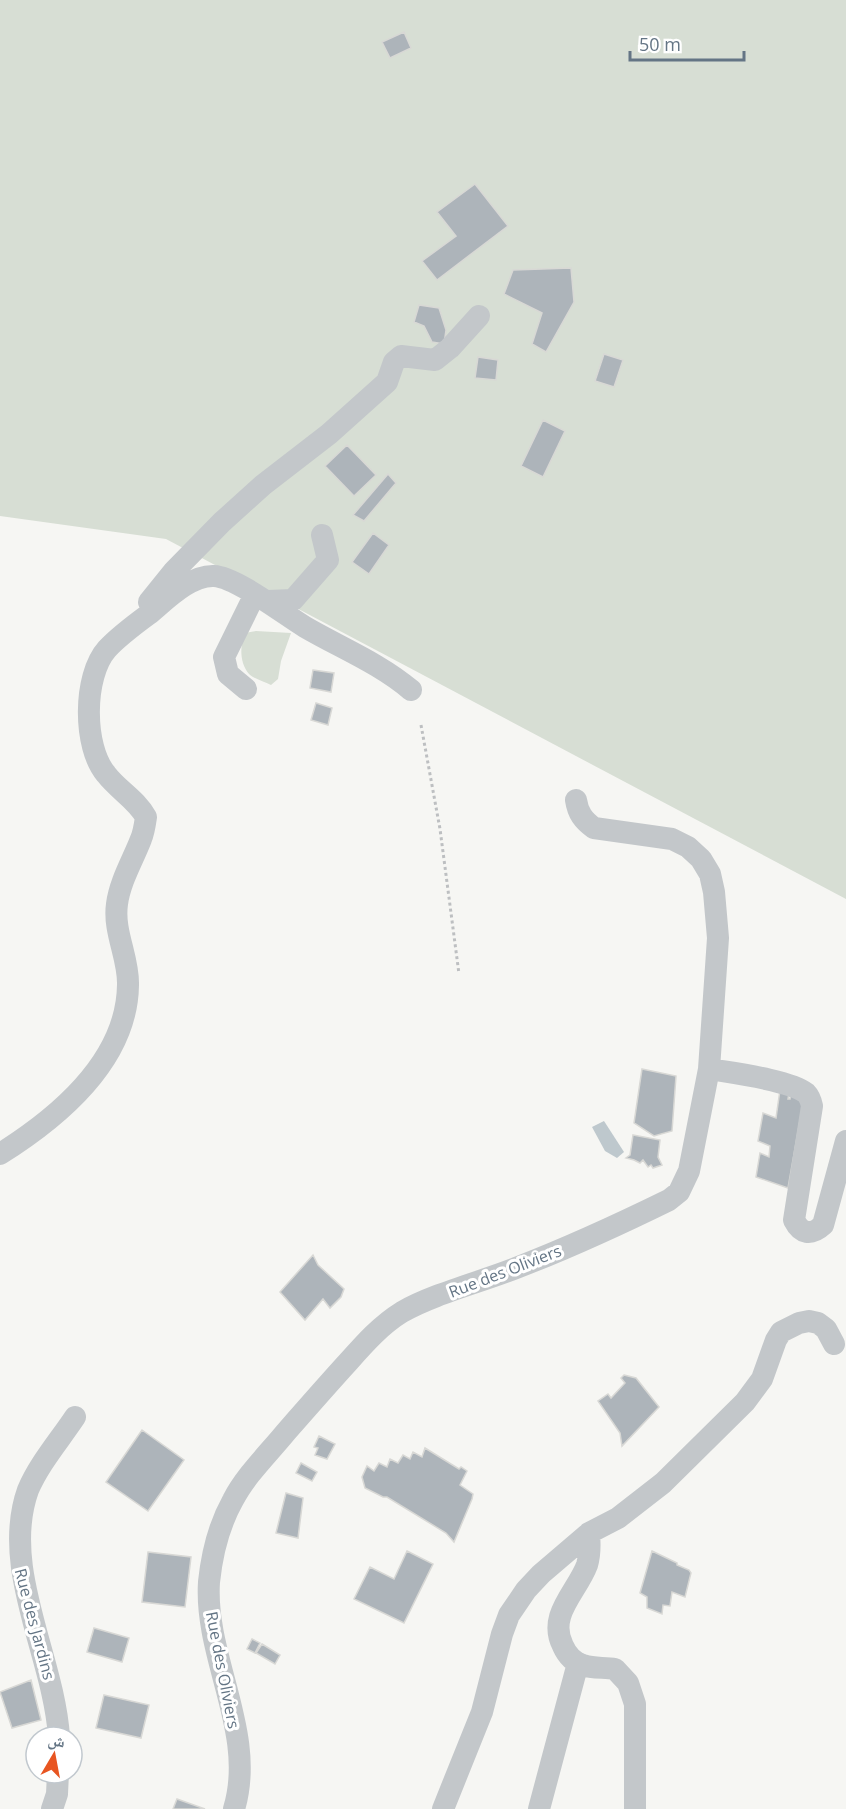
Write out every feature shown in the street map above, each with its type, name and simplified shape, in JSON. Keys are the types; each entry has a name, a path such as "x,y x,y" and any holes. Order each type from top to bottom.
{"street":[{"path":"124,633 174,571 222,522 263,485 329,434 387,382 393,362 401,356 435,360 450,348 479,316"},
{"path":"261,598 293,600 328,560 322,535"},
{"path":"0,1154 23,1139 66,1104 100,1066 114,1045 123,1019 128,985 118,938 117,903 122,882 142,837 146,817 140,806 105,774 95,756 90,728 89,696 94,673 105,650 186,585 203,577 216,576 261,598 305,627 393,675 411,690"},
{"path":"246,690 228,674 224,657 261,598"},
{"name":"Rue des Oliviers","path":"234,1809 239,1778 238,1751 212,1626 209,1583 216,1540 228,1509 244,1481 315,1398 389,1321 418,1304 598,1236 669,1200 679,1192 689,1171 709,1069 718,938 716,907 710,874 701,859 688,847 672,839 594,828 578,811 576,800"},
{"path":"709,1069 773,1080 806,1092 810,1098 812,1106 794,1220 798,1228 806,1233 816,1231 823,1225 846,1141"},
{"path":"443,1809 482,1712 492,1667 509,1615 517,1602 541,1574 589,1533 618,1518 663,1483 745,1402 762,1379 781,1332 799,1323 809,1321 818,1323 826,1329 834,1344"},
{"name":"Rue des Jardins","path":"57,1725 52,1690 22,1584 18,1534 19,1520 28,1490 39,1468 75,1417"},
{"path":"589,1533 590,1549 587,1565 568,1598 558,1628 564,1649 578,1663 617,1671 628,1683 632,1693 635,1717 635,1809"},
{"path":"539,1809 578,1663"},
{"path":"52,1809 57,1785"}],"path":[{"path":"421,725 440,829 459,974"}],"shaded area":[{"path":"0,0 846,0 846,899 166,539 0,516"},
{"path":"256,631 291,633 281,661 278,679 271,685 251,676 243,664 241,648 245,633"},
{"path":"604,1121 624,1152 617,1158 605,1151 592,1127"}],"building":[{"path":"404,32 411,48 390,58 382,42"},
{"path":"475,184 508,226 437,280 422,261 456,236 437,212"},
{"path":"571,268 574,302 546,352 532,344 542,313 504,294 513,270"},
{"path":"419,305 439,308 446,330 444,344 432,342 424,326 414,322"},
{"path":"604,354 623,360 614,387 595,381"},
{"path":"478,357 498,360 496,380 475,378"},
{"path":"543,420 565,431 543,477 521,466"},
{"path":"347,445 376,475 354,496 325,466"},
{"path":"388,474 396,483 364,521 353,515"},
{"path":"373,533 389,545 369,574 352,562"},
{"path":"313,670 334,673 331,692 310,688"},
{"path":"316,703 332,708 328,725 311,720"},
{"path":"642,1069 676,1076 672,1131 654,1136 634,1123"},
{"path":"780,1090 789,1093 788,1099 790,1099 791,1091 804,1098 788,1188 756,1177 760,1153 769,1157 770,1146 758,1141 763,1113 776,1118"},
{"path":"633,1135 660,1140 658,1157 662,1165 653,1168 651,1165 648,1167 643,1160 640,1163 626,1158 630,1155"},
{"path":"313,1255 318,1265 344,1289 341,1297 330,1308 323,1299 305,1320 280,1292"},
{"path":"624,1375 636,1378 659,1407 622,1446 620,1433 598,1401 608,1394 611,1398 625,1383 621,1378"},
{"path":"142,1430 184,1460 148,1511 106,1482"},
{"path":"319,1436 335,1444 327,1459 315,1455 318,1448 314,1447"},
{"path":"425,1448 459,1469 461,1467 467,1471 460,1485 473,1494 454,1542 446,1533 387,1497 365,1488 362,1477 367,1466 374,1471 379,1463 387,1467 390,1459 398,1463 403,1455 410,1459 413,1452 422,1457"},
{"path":"301,1463 317,1472 312,1481 296,1473"},
{"path":"286,1493 303,1498 298,1538 276,1533"},
{"path":"407,1551 433,1564 404,1623 354,1599 370,1567 394,1579"},
{"path":"652,1551 677,1563 691,1573 685,1597 672,1592 670,1606 663,1605 662,1614 647,1608 647,1597 640,1593"},
{"path":"148,1552 191,1557 185,1607 142,1602"},
{"path":"94,1628 129,1638 122,1662 87,1652"},
{"path":"252,1639 260,1643 255,1653 247,1649"},
{"path":"262,1644 280,1655 275,1664 256,1653"},
{"path":"31,1680 41,1720 12,1728 0,1692"},
{"path":"104,1695 149,1705 141,1738 96,1728"},
{"path":"177,1799 205,1809 173,1809"}]}
